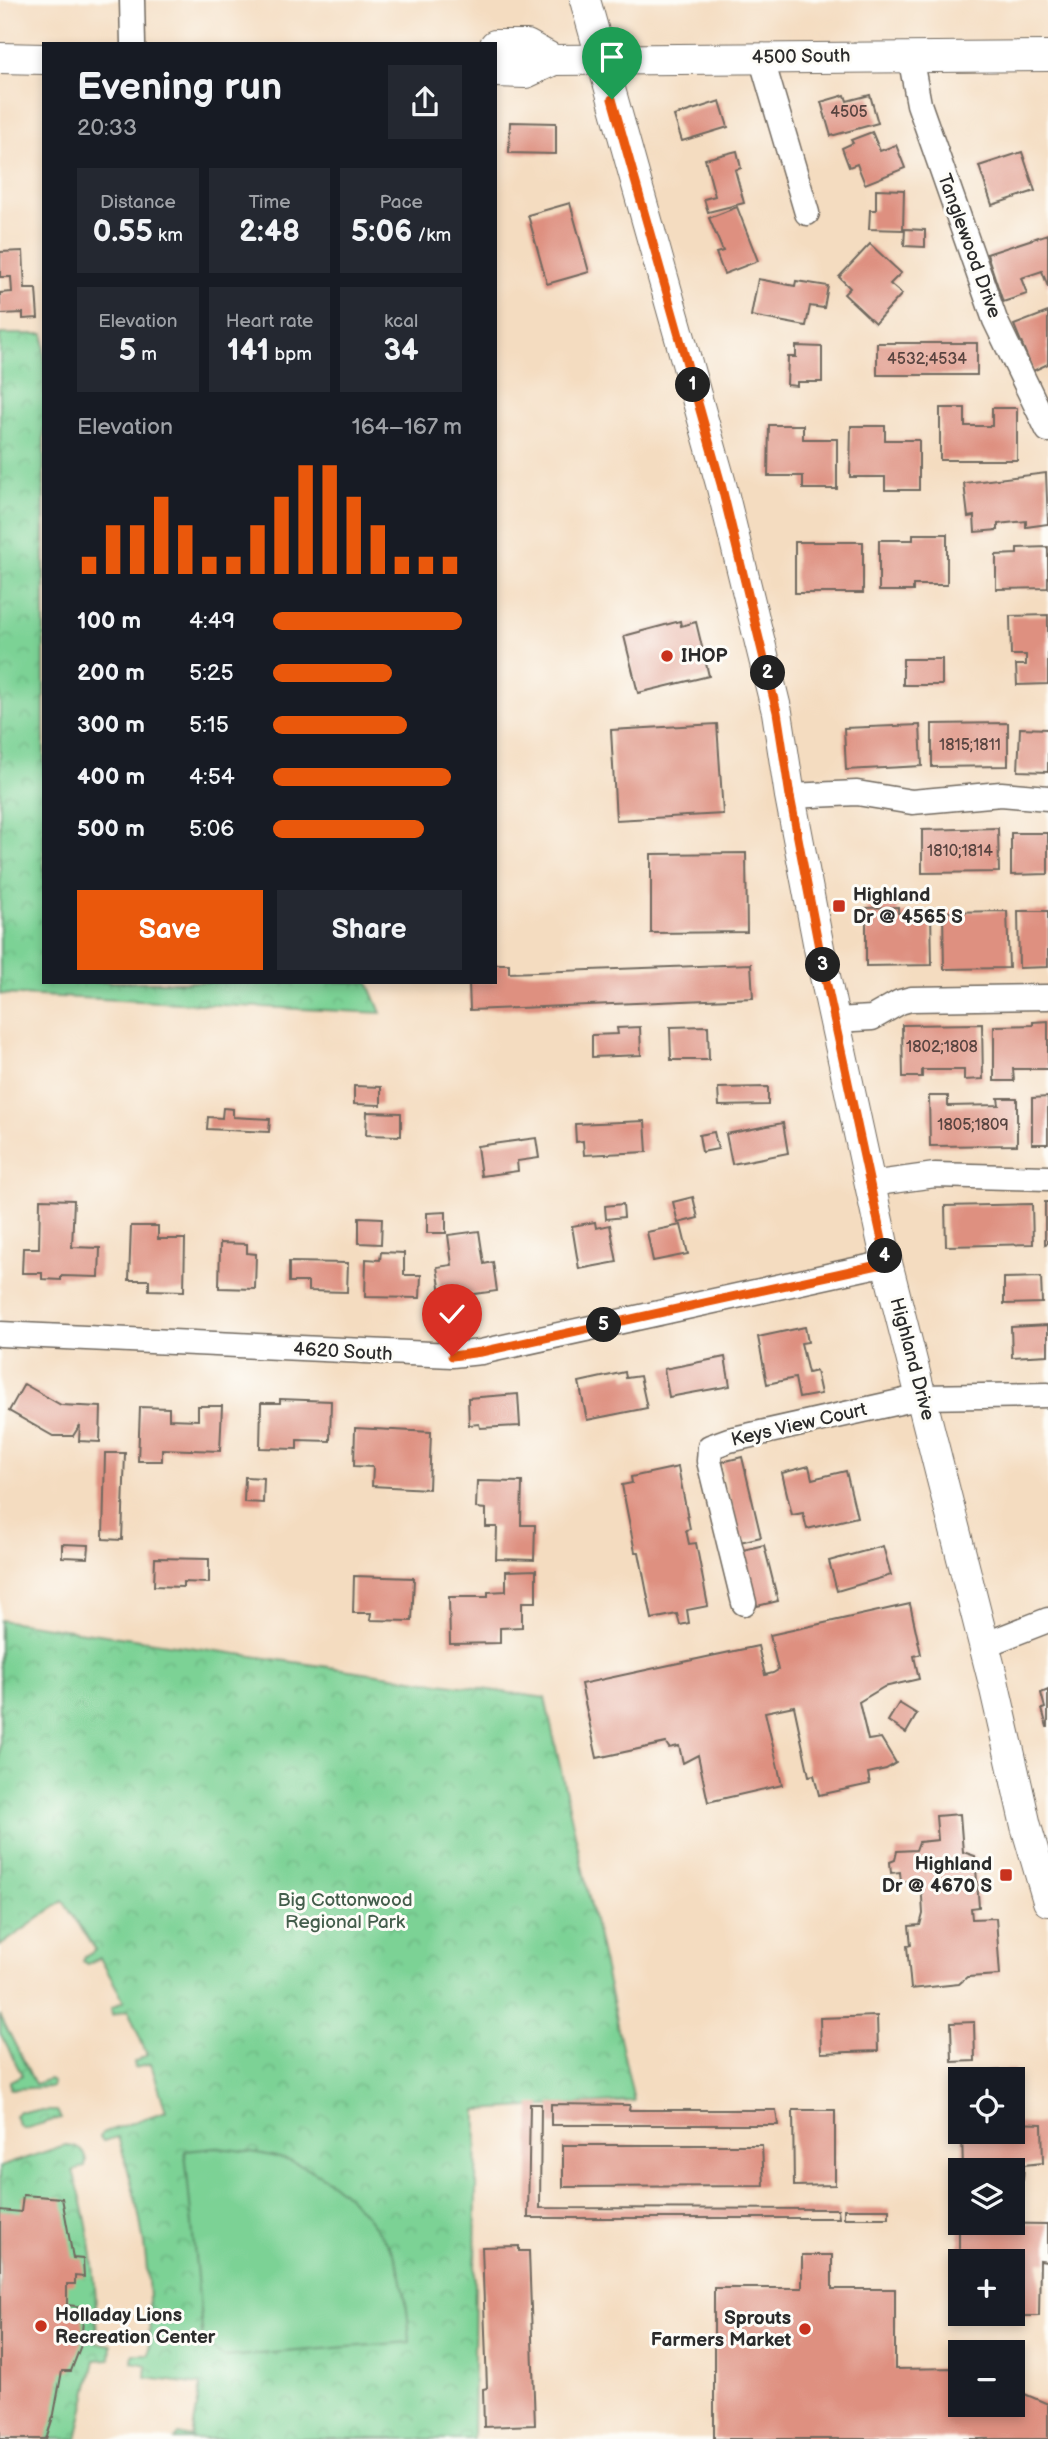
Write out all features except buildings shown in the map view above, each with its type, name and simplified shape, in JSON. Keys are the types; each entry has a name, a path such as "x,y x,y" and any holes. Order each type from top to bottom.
{"main road":[{"name":"Highland Drive","path":"585,0 723,493 777,712 820,953 887,1263 1027,1826 1048,1899"},
{"name":"4500 South","path":"497,45 527,45 554,60"},
{"name":"4500 South","path":"497,72 526,73 554,60 1048,56"},
{"path":"0,58 42,59"}],"street":[{"path":"132,0 133,42"},
{"name":"Tanglewood Drive","path":"910,56 919,104 995,320 1048,430"},
{"path":"761,58 807,213"},
{"path":"790,796 857,793 912,802 1001,794 1048,798"},
{"path":"836,1020 872,1018 900,1002 911,999 1048,997"},
{"path":"870,1184 935,1175 1048,1178"},
{"name":"4620 South","path":"0,1334 452,1356 887,1263"},
{"path":"922,1397 1048,1395"},
{"name":"Keys View Court","path":"744,1603 709,1461 710,1447 729,1440 922,1397"},
{"path":"984,1646 1048,1620"}],"green space":[{"path":"0,334 42,334 42,984 369,984 381,1013 0,994"},
{"name":"Big Cottonwood Regional Park","path":"0,1620 545,1698 634,2101 477,2110 473,2439 175,2439 179,2434 192,2437 201,2385 146,2378 147,2365 132,2362 133,2354 149,2354 149,2297 144,2244 134,2192 118,2137 103,2141 100,2137 102,2133 166,2111 151,2064 135,2068 134,2062 147,2055 128,2010 112,2015 111,2008 124,2001 100,1958 88,1964 83,1961 96,1950 63,1901 0,1946"},
{"path":"0,2015 35,2084 49,2079 53,2082 52,2087 10,2089 10,2081 22,2075 0,2033"},
{"path":"19,2111 57,2111 61,2118 24,2129 15,2116"},
{"name":"Holladay Lions Recreation Center","path":"65,2145 78,2149 86,2160 85,2166 73,2171 92,2255 96,2342 111,2345 110,2359 95,2360 77,2439 0,2439 0,2167"},
{"path":"216,2148 264,2154 305,2167 324,2177 358,2206 386,2241 395,2257 406,2299 410,2342 224,2357 203,2341 185,2151"}],"place":[{"name":"IHOP","path":"667,656"},
{"name":"Highland Dr @ 4565 S","path":"839,906"},
{"name":"Highland Dr @ 4670 S","path":"1006,1875"},
{"name":"Holladay Lions Recreation Center","path":"41,2326"},
{"name":"Sprouts Farmers Market","path":"805,2329"}],"route":[{"path":"452,1356 481,1352 887,1263 820,953 777,712 721,484 612,99"}]}
